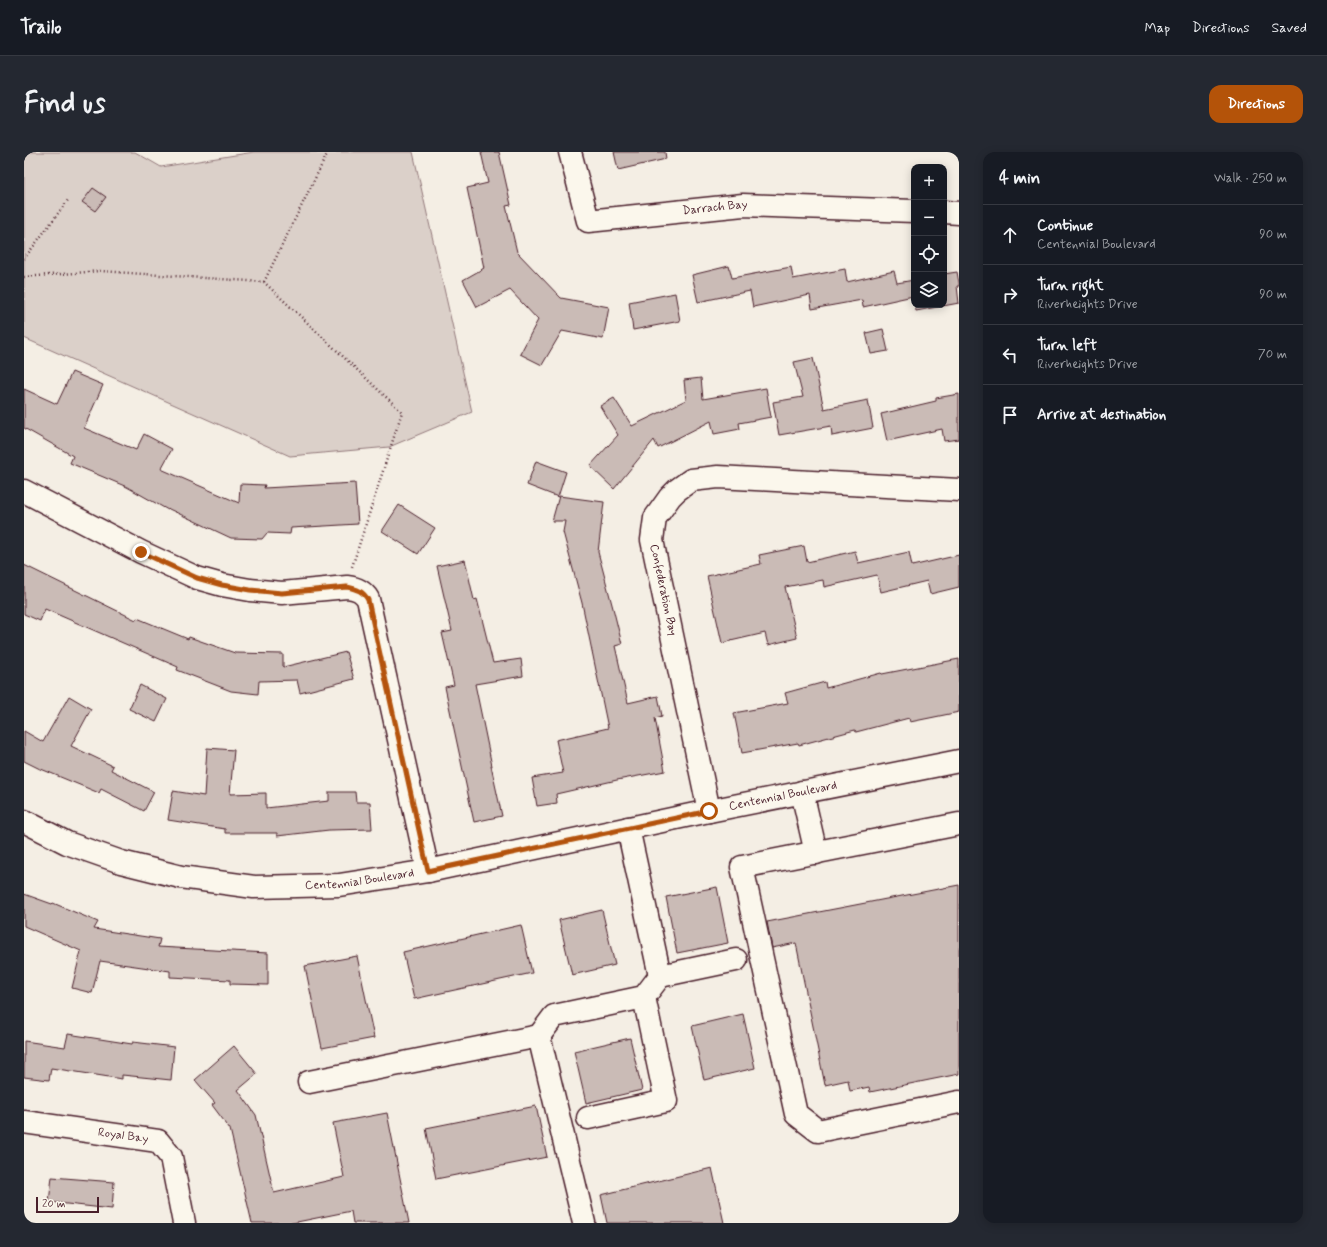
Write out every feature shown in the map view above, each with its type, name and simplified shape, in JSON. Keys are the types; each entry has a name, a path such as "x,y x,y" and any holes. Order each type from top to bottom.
{"street":[{"name":"Darrach Bay","path":"570,152 588,220 743,205 911,211"},
{"path":"947,212 959,213"},
{"name":"Confederation Bay","path":"709,811 652,540 655,518 670,497 691,480 718,477 959,490"},
{"path":"24,491 141,552 197,578 222,585 250,590 282,593 347,587 357,588 364,593 368,600 428,871"},
{"name":"Centennial Boulevard","path":"24,821 67,843 121,862 181,877 254,887 339,886 428,871 709,811 959,761"},
{"path":"802,792 816,853"},
{"path":"959,824 742,867 796,1114 818,1131 959,1102"},
{"path":"628,828 660,976"},
{"path":"309,1082 539,1036 554,1016 644,997 660,976 736,960"},
{"path":"588,1118 666,1101 644,997"},
{"path":"539,1036 584,1223"},
{"name":"Royal Bay","path":"24,1122 158,1141 171,1157 184,1223"}],"path":[{"path":"264,282 328,152"},
{"path":"24,259 68,200"},
{"path":"24,277 100,271 264,282 402,412 353,563 347,587"}],"shaded area":[{"path":"24,152 135,152 161,167 254,152 413,152 472,412 389,447 290,456 24,338"}],"building":[{"path":"481,152 499,152 511,205 506,206 517,252 561,298 609,307 603,339 562,331 542,365 520,354 538,320 510,290 477,307 463,280 484,268 467,188 488,183"},
{"path":"614,152 665,152 666,159 618,170"},
{"path":"93,188 106,197 95,211 82,202"},
{"path":"729,266 732,278 791,267 793,279 845,269 847,282 894,271 897,283 911,281 911,296 863,307 862,300 812,309 810,295 753,307 750,291 698,302 692,275"},
{"path":"957,272 959,283 959,286 957,286 959,303 947,305 947,274"},
{"path":"675,293 680,321 633,330 629,302"},
{"path":"916,308 932,308 916,311"},
{"path":"883,329 888,351 871,354 866,333"},
{"path":"813,358 824,409 868,400 873,428 832,436 831,426 779,435 773,402 803,397 794,362"},
{"path":"72,372 103,385 84,428 136,450 144,434 172,449 161,469 239,503 240,484 265,485 264,488 355,483 358,524 291,528 290,534 267,533 262,539 231,538 169,509 168,510 127,487 70,463 73,456 24,428 24,389 57,404"},
{"path":"701,378 703,399 766,388 771,417 739,423 740,429 714,434 711,421 658,448 654,440 614,489 590,466 618,435 600,406 614,398 632,426 686,400 684,380"},
{"path":"959,394 959,439 944,441 942,429 887,441 881,414 936,401 936,398"},
{"path":"536,461 566,472 558,497 527,485"},
{"path":"559,496 604,502 598,552 622,644 615,646 628,703 658,696 662,716 655,718 665,771 556,794 557,803 537,806 532,778 563,773 556,740 608,728 582,603 563,532 565,521 552,521"},
{"path":"399,505 435,528 418,554 382,531"},
{"path":"804,546 807,562 855,551 858,563 909,552 912,566 959,555 959,587 930,594 927,581 881,592 877,575 824,587 823,580 785,587 797,638 768,645 765,633 722,643 707,576 761,564 759,555"},
{"path":"465,560 474,600 477,599 493,663 521,659 523,676 475,684 502,816 474,822 445,687 454,685 442,633 452,631 437,566"},
{"path":"24,565 136,620 137,618 188,639 189,637 235,653 283,654 283,667 346,652 354,679 300,693 297,680 259,681 258,694 231,691 177,670 178,667 45,609 40,621 24,614"},
{"path":"959,659 959,712 910,722 909,718 856,732 855,730 799,745 798,743 742,753 734,713 788,703 785,693 825,682 826,688 881,673"},
{"path":"140,685 167,699 156,722 129,709"},
{"path":"69,696 91,709 71,746 113,766 111,770 154,792 144,811 101,789 99,793 24,761 24,731 43,742"},
{"path":"207,748 234,750 230,794 266,793 266,808 329,801 329,792 355,792 356,802 370,802 372,829 329,830 277,836 277,833 225,833 225,829 168,820 173,791 204,796"},
{"path":"959,885 959,1074 870,1092 869,1087 850,1091 848,1080 825,1085 796,943 772,948 767,922"},
{"path":"717,887 728,943 677,953 666,897"},
{"path":"24,894 52,904 53,903 98,922 94,929 160,939 158,947 268,953 268,985 230,984 230,980 170,977 170,971 100,961 92,993 72,988 81,951 24,926"},
{"path":"602,910 615,965 572,975 559,920"},
{"path":"521,925 532,973 414,999 403,952"},
{"path":"357,956 374,1038 322,1048 305,966"},
{"path":"743,1014 755,1068 704,1080 692,1026"},
{"path":"68,1034 132,1044 133,1042 174,1047 171,1080 122,1075 122,1079 51,1068 49,1080 24,1077 24,1041 65,1047"},
{"path":"630,1038 642,1090 586,1103 574,1051"},
{"path":"234,1046 257,1074 238,1090 256,1115 274,1193 344,1177 333,1123 387,1113 409,1223 353,1223 351,1211 292,1223 252,1223 230,1129 212,1105 215,1103 195,1080"},
{"path":"536,1106 547,1157 436,1179 426,1128"},
{"path":"712,1168 724,1223 607,1223 601,1195"},
{"path":"52,1177 114,1182 112,1209 49,1202"}],"route":[{"path":"141,552 197,578 222,585 250,590 282,593 347,587 357,588 364,593 368,600 428,871 709,811"}]}
